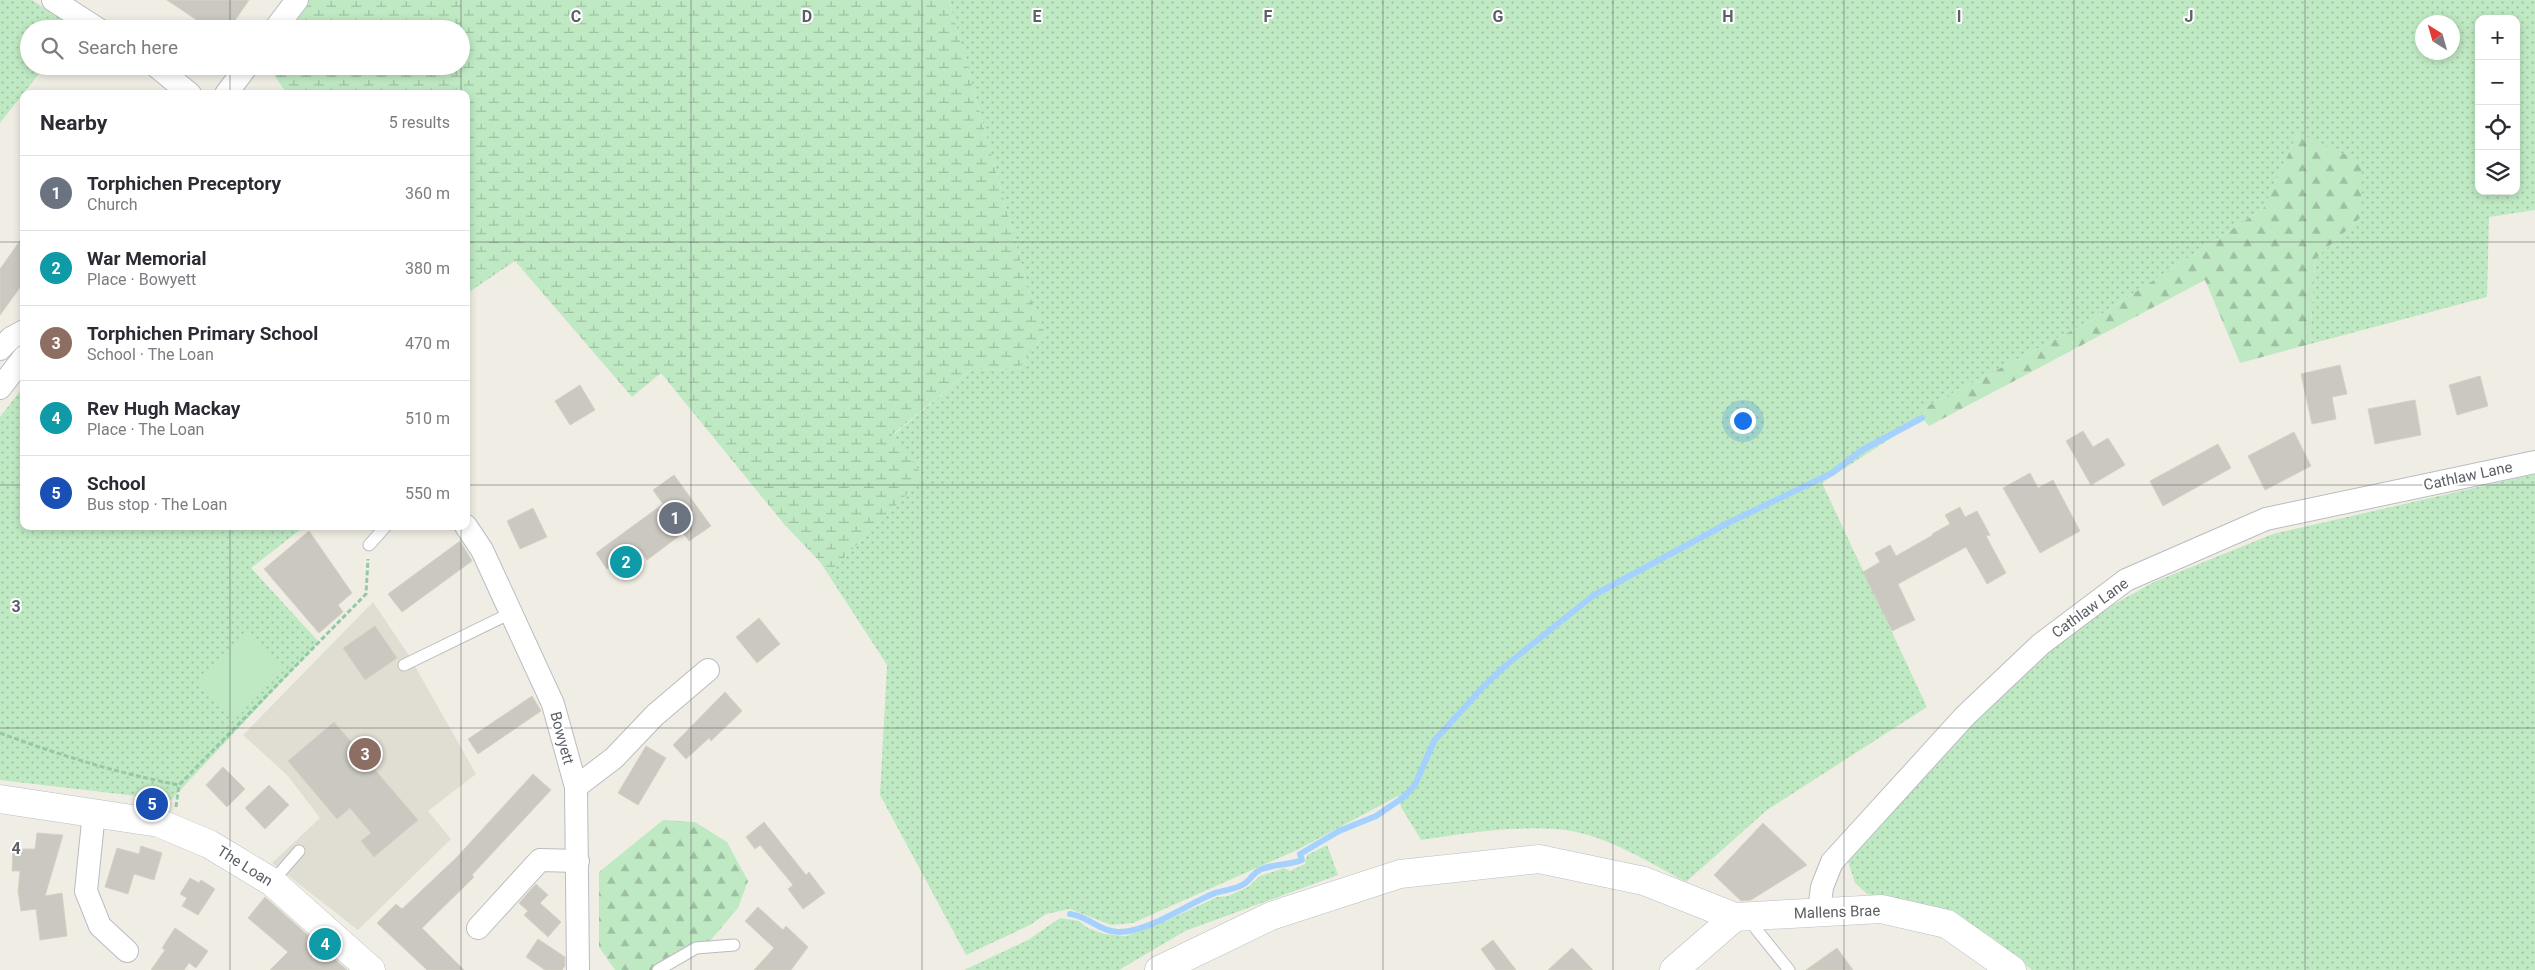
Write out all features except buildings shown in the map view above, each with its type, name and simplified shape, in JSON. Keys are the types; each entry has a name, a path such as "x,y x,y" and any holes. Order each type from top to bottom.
{"main road":[{"name":"The Loan","path":"0,799 159,823 209,844 272,882 371,970"},
{"path":"1159,970 1271,916 1400,874 1539,859 1644,881 1741,916"},
{"name":"Mallens Brae","path":"1741,916 1881,908 1947,924 2012,970"},
{"path":"1674,970 1741,916"}],"street":[{"path":"53,0 84,20"},
{"path":"282,20 297,0"},
{"path":"167,75 185,90"},
{"path":"229,90 240,75"},
{"path":"0,349 11,338 20,333"},
{"path":"0,388 20,362"},
{"name":"Cathlaw Lane","path":"1819,912 1822,887 1832,862 1959,722 2041,644 2126,580 2266,520 2535,462"},
{"name":"Bowyett","path":"469,530 482,550 553,704 576,787 578,970"},
{"path":"576,787 614,758 654,715 708,670"},
{"path":"94,812 86,891 100,926 127,951"},
{"path":"478,928 540,860 578,861"}],"lane":[{"path":"369,545 382,530"},
{"path":"404,665 511,613"},
{"path":"272,882 299,851"},
{"path":"1741,916 1789,970"},
{"path":"658,970 696,948 734,945"}],"path":[{"path":"0,733 57,754 118,772 179,785 366,594 369,545"}],"shaded area":[{"path":"373,602 408,654 476,774 428,811 451,839 358,930 272,863 320,818 288,776 243,735"}],"green space":[{"path":"0,0 32,0 63,20 20,20 20,75 38,75 26,90 20,90 20,98 0,123"},
{"path":"303,0 949,0 1032,302 1045,333 1018,370 972,369 892,435 924,477 828,574 820,562 784,524 661,373 632,397 515,261 470,291 470,90 284,90 274,75 470,75 470,20 288,20"},
{"path":"949,0 2535,0 2535,210 2489,217 2487,297 2310,344 2315,259 2361,217 2298,133 2263,209 2094,319 1922,409 1922,418 1822,483 1927,707 1767,810 1686,882 1612,844 1565,830 1510,829 1421,840 1401,807 1398,796 1299,849 1133,923 1111,925 1070,909 1046,914 1030,925 966,955 880,795 887,665 828,574 924,477 892,436 972,369 1018,370 1045,333 1032,302"},
{"path":"2298,133 2362,162 2361,217 2315,259 2310,344 2240,363 2205,280 1929,426 1922,418 1922,409 2094,319 2263,209"},
{"path":"20,391 20,530 300,530 251,568 319,642 171,800 0,780 0,417"},
{"path":"2535,474 2535,970 2032,970 1991,937 1937,910 1867,894 1855,883 1848,861 1947,747 2073,627 2154,582 2273,534"},
{"path":"246,634 283,669 235,719 198,685"},
{"path":"663,820 695,822 727,842 748,881 738,908 704,948 663,970 615,970 599,947 599,872"},
{"path":"1327,845 1338,875 1185,931 1119,970 964,970 1028,940 1060,918 1079,921 1088,928 1104,934 1126,936 1166,921 1217,897 1228,896 1248,887 1260,876 1284,868 1290,871 1305,864 1307,855"}],"waterway":[{"path":"1070,914 1112,931 1131,931 1155,923 1215,893 1240,886 1263,868 1302,860 1300,854 1339,831 1376,816 1404,797 1415,785 1434,741 1483,687 1505,666 1594,595 1728,523 1832,473 1862,450 1922,418"}],"place":[{"name":"Torphichen Preceptory","path":"675,518"},
{"name":"War Memorial","path":"626,562"},
{"name":"Torphichen Primary School","path":"365,754"},
{"name":"School","path":"152,804"},
{"name":"Rev Hugh Mackay","path":"325,944"}]}
